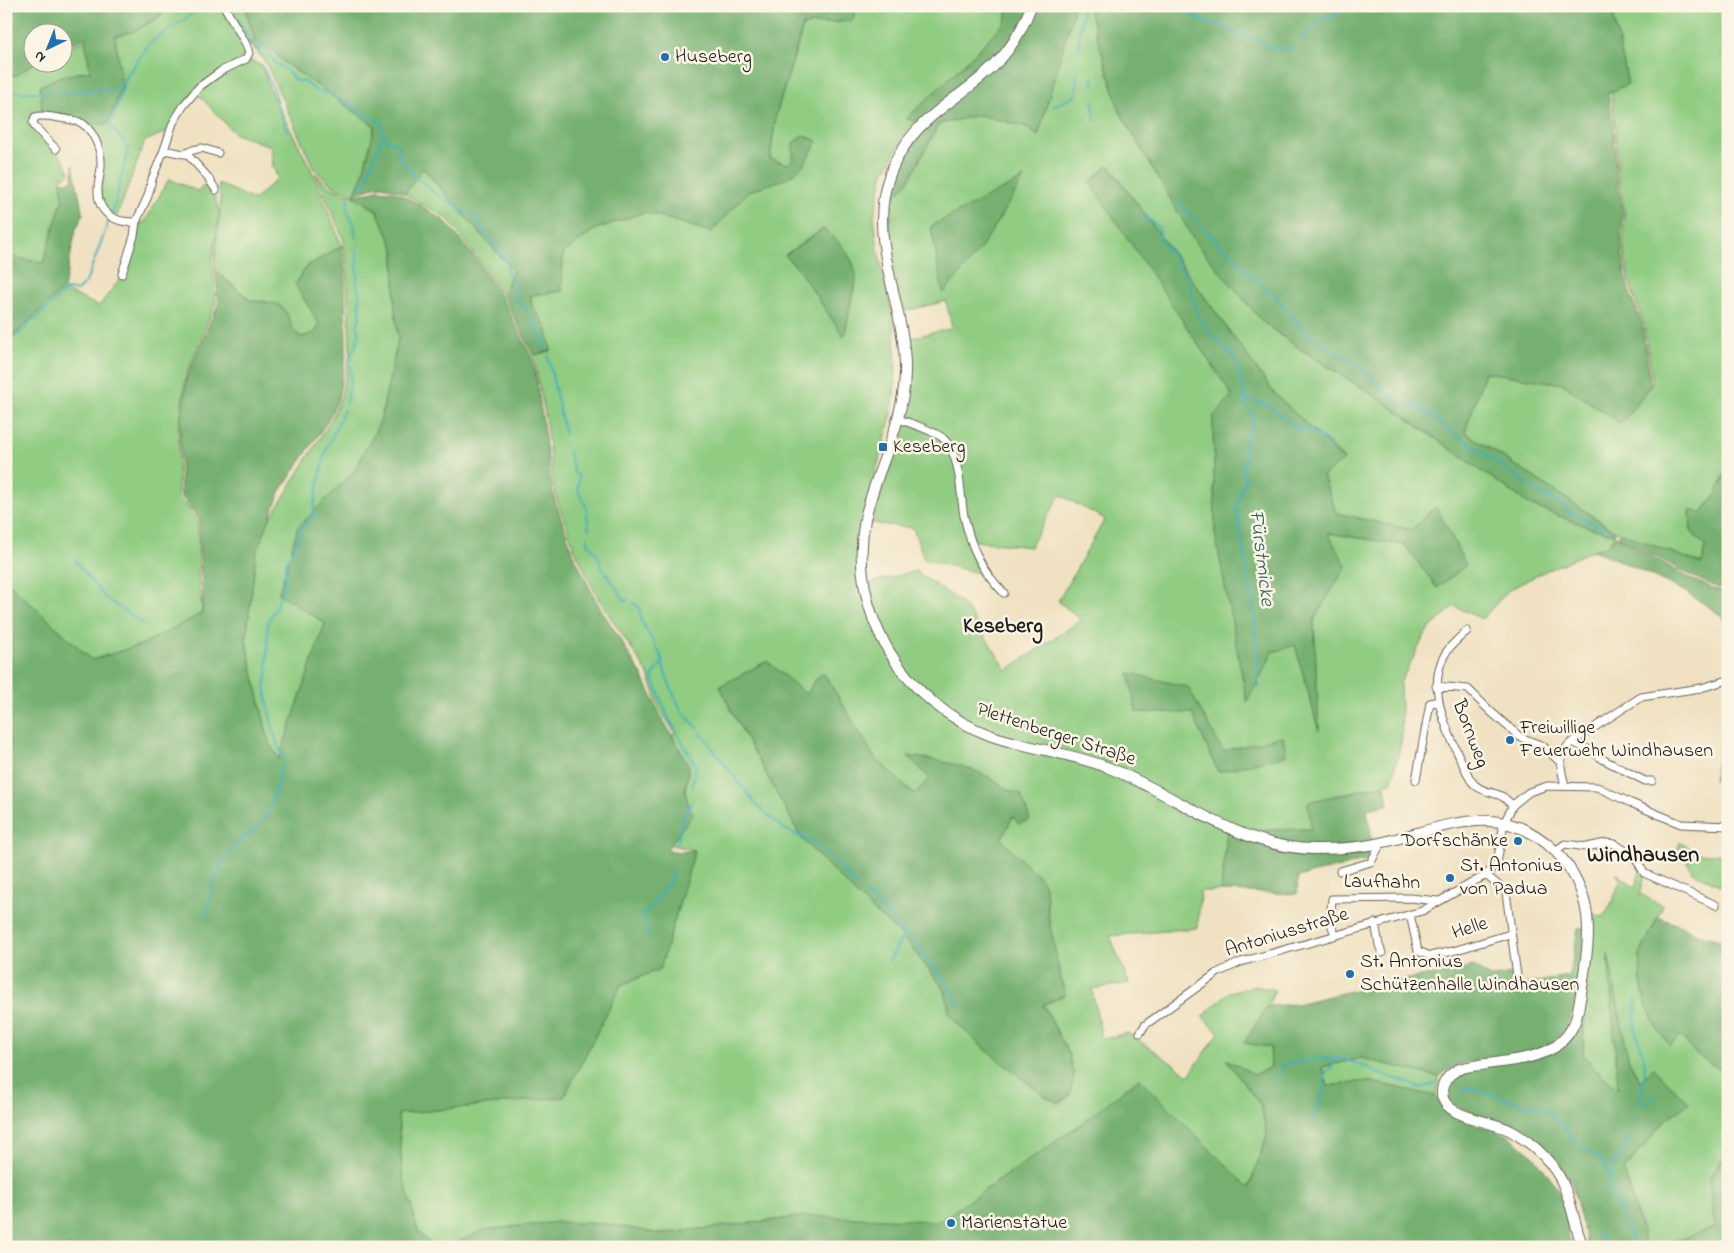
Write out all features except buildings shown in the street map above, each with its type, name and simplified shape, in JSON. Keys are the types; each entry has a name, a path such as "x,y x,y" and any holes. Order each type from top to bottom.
{"main road":[{"name":"Plettenberger Straße","path":"1031,6 1023,26 1011,46 996,64 929,117 914,132 897,158 886,186 882,216 883,241 902,326 905,356 904,388 899,419 877,480 865,522 862,558 864,585 873,620 886,648 898,667 933,704 958,720 990,735 1102,765 1124,774 1214,822 1245,836 1297,848 1346,848 1381,843 1468,820 1504,823 1532,834 1555,851 1578,882 1586,907 1588,922 1584,972 1574,1024 1564,1039 1550,1050 1522,1058 1462,1068 1448,1078 1442,1086 1442,1091 1445,1102 1453,1110 1502,1126 1511,1131 1533,1146 1553,1167 1564,1185 1583,1247"}],"street":[{"path":"122,274 134,236 136,222 148,196 152,179 173,123 184,105 199,87 222,71 242,62 248,56 246,44 224,6"},
{"path":"56,149 35,127 33,123 35,117 43,116 78,121 86,126 95,139 101,158 98,190 104,211 109,217 114,219 136,222"},
{"path":"164,150 181,154 202,148 218,153"},
{"path":"186,153 207,176 216,190"},
{"path":"899,419 936,434 948,444 955,460 964,517 974,548 981,566 1004,594"},
{"name":"Bornweg","path":"1467,630 1445,654 1439,668 1436,686 1439,701 1448,733 1474,786 1502,797 1512,806"},
{"path":"1565,786 1561,762 1563,750 1572,742 1641,697 1701,688 1728,680"},
{"path":"1436,686 1468,689 1520,737 1543,746 1561,762"},
{"path":"1416,780 1430,703 1439,701"},
{"path":"1572,742 1645,781 1652,781"},
{"path":"1512,806 1529,792 1547,786 1597,787 1681,824 1728,826"},
{"name":"Antoniusstraße","path":"1140,1033 1145,1025 1217,973 1240,962 1422,911 1486,875 1497,863 1504,823 1512,806"},
{"path":"1340,871 1371,862 1381,843"},
{"path":"1555,851 1565,844 1587,848 1606,843 1615,844 1635,857 1644,872 1716,905"},
{"name":"Helle","path":"1486,875 1506,892 1518,984"},
{"name":"Laufhahn","path":"1335,935 1330,921 1332,899 1410,898 1439,901"},
{"name":"Helle","path":"1410,914 1418,951 1430,956 1510,934"},
{"name":"Antoniusstraße","path":"1375,923 1382,952"}],"green space":[{"path":"6,6 171,6 156,19 135,31 115,36 122,86 108,124 86,125 42,114 40,86 61,76 90,71 85,38 72,43 72,22 22,22 22,71 17,75 6,75"},
{"path":"171,6 220,6 245,47 245,53 240,59 196,88 169,131 145,141 117,216 105,211 99,191 102,155 86,125 108,124 122,86 115,36 135,31 156,19"},
{"path":"225,6 245,6 255,41 248,43"},
{"path":"245,6 858,6 852,21 803,25 776,115 770,159 788,164 793,159 793,143 803,135 818,141 804,164 794,174 785,179 749,191 711,232 645,212 595,229 563,253 562,291 531,295 531,304 546,327 551,351 533,355 503,295 513,271 423,168 405,194 379,186 354,195 363,173 375,126 282,61 273,50 262,46 257,51 251,47 248,43 255,41"},
{"path":"858,6 1009,6 1005,22 907,119 917,121 906,133 883,175 874,216 878,250 894,324 896,374 892,413 860,538 858,577 866,584 915,571 958,600 968,610 1007,670 1081,620 1058,601 1105,519 1060,495 1030,547 966,540 978,573 924,559 913,528 871,523 904,423 910,381 910,338 952,328 946,301 902,312 890,251 891,201 909,180 939,124 980,115 1027,127 1038,136 1074,6 1088,6 1120,112 1196,243 1263,322 1297,347 1375,396 1532,506 1616,536 1606,547 1593,550 1541,573 1509,590 1482,619 1454,606 1427,631 1400,683 1402,737 1392,782 1309,802 1312,829 1227,831 1221,891 1200,891 1198,928 1110,936 1129,983 1092,989 1102,1039 1128,1033 1189,1075 1219,1033 1202,1017 1229,992 1255,986 1275,990 1268,1006 1244,1043 1270,1047 1271,1067 1255,1075 1227,1060 1261,1106 1267,1135 1249,1188 1099,1111 941,1222 808,1216 660,1234 608,1224 558,1222 484,1230 447,1247 433,1247 418,1231 402,1172 398,1114 564,1097 621,985 660,969 695,850 666,844 689,809 685,791 689,767 672,735 675,733 660,709 647,672 599,600 574,548 555,493 544,408 533,355 551,351 546,327 531,304 531,295 562,291 563,253 596,229 645,212 711,232 749,191 785,179 804,164 817,141 788,165 770,159 776,115 804,25 852,21","holes":["1110,166 1274,393 1344,459 1323,476 1336,513 1411,530 1466,565 1437,588 1405,545 1327,533 1346,566 1314,620 1318,728 1295,645 1273,652 1247,701 1215,533 1213,417 1232,396","823,229 844,249 852,262 856,279 844,336 798,269 785,255","767,662 807,695 812,684 823,672 875,758 914,794 930,779 909,756 990,778 1010,792 1013,816 1002,838 1011,850 1034,871 1045,886 1048,914 1065,994 1043,1004 1069,1055 1074,1077 1069,1096 1059,1103 1046,1097 980,1045 950,1016 945,990 902,936 866,904 802,839 731,710 720,686"]},
{"path":"1009,6 1075,6 1038,136 1027,127 980,115 939,124 909,180 891,201 890,251 887,210 889,190 895,170 922,122 906,119 974,55 1005,22"},
{"path":"1088,6 1611,6 1628,84 1608,93 1614,133 1617,181 1623,213 1621,238 1623,262 1629,291 1642,324 1651,385 1621,424 1563,384 1485,372 1465,432 1615,531 1614,534 1594,529 1532,506 1375,396 1297,347 1263,322 1196,243 1120,112"},
{"path":"1611,6 1728,6 1723,22 1722,47 1728,71 1728,466 1716,495 1701,513 1690,511 1691,531 1705,546 1702,564 1615,531 1465,432 1485,372 1563,384 1621,423 1653,383 1644,324 1632,291 1625,262 1623,239 1625,214 1619,181 1611,92 1628,84"},
{"path":"86,40 90,71 61,76 42,114 32,123 58,152 70,172 66,177 61,176 63,198 43,263 15,258 6,250 6,75 17,75 22,71 72,72 72,45"},
{"path":"261,46 273,50 282,61 375,126 363,173 354,195 332,185 314,169 266,63 257,51"},
{"path":"251,61 262,66 269,88 312,171 342,246 307,266 319,324 316,332 302,337 293,331 288,317 265,301 252,301 215,271 220,216 218,183 254,200 278,178 273,168 271,146 235,134 196,92 222,72"},
{"path":"73,165 83,215 76,229 64,288 6,343 6,253 13,257 43,263 63,198 61,181 73,180"},
{"path":"1109,165 1274,393 1344,460 1323,476 1336,513 1411,530 1436,506 1466,565 1437,588 1405,545 1328,533 1346,566 1314,620 1319,731 1295,645 1273,652 1247,702 1215,534 1213,417 1232,395 1090,182"},
{"path":"422,167 513,271 503,295 447,218 405,194"},
{"path":"315,173 330,187 354,196 377,211 394,248 395,307 398,340 380,422 355,470 298,527 279,593 325,623 279,760 269,743 246,641 256,553 270,519 331,420 341,397 350,353 347,270 343,238"},
{"path":"1024,178 982,247 943,294 931,226"},
{"path":"169,179 197,191 205,185 215,197 219,213 212,262 216,302 186,376 179,426 178,497 198,522 201,614 143,644 92,660 6,581 6,343 64,288 68,292 99,306 123,275 140,222 144,223"},
{"path":"377,190 393,191 417,203 445,221 478,261 501,296 531,356 537,382 553,494 572,551 596,601 642,675 659,712 689,767 685,791 689,809 694,813 666,850 681,852 695,850 660,969 621,985 564,1097 398,1114 402,1172 418,1231 433,1247 6,1247 6,581 92,660 143,644 202,613 200,521 181,497 180,426 187,377 219,302 215,271 252,301 272,303 283,308 292,327 302,337 316,332 319,324 295,284 307,266 342,246 345,272 346,354 338,399 328,420 280,492 256,554 246,641 269,743 279,759 325,623 279,594 298,527 355,470 380,422 398,340 395,307 394,248 377,211 354,196"},
{"path":"823,229 835,238 846,251 855,272 856,282 844,337 798,269 785,255"},
{"path":"1728,466 1728,592 1694,577 1618,536 1621,533 1702,564 1705,546 1691,531 1690,510 1701,513 1716,495"},
{"path":"1616,536 1693,580 1728,594 1728,638 1722,616 1686,592 1593,550 1606,547"},
{"path":"767,661 807,695 812,684 823,672 875,758 914,794 930,779 908,756 940,761 971,769 1021,794 1030,820 1018,824 1013,816 1002,838 1011,850 1039,877 1046,890 1048,914 1065,995 1043,1005 1069,1055 1074,1077 1069,1096 1059,1103 1046,1097 980,1045 950,1016 945,990 902,936 866,904 802,839 731,710 720,686"},
{"path":"1129,673 1188,687 1223,751 1283,736 1286,755 1218,772 1192,713 1136,712"},
{"path":"1728,701 1728,778 1713,780"},
{"path":"1385,785 1388,805 1367,809 1373,848 1369,860 1298,877 1297,894 1221,891 1227,831 1311,829 1308,802"},
{"path":"1680,842 1699,853 1728,855 1728,889 1692,872 1683,852 1676,854"},
{"path":"1640,871 1645,875 1640,894 1663,906 1640,954 1641,981 1645,1001 1655,1025 1670,1046 1679,1036 1683,1037 1691,1049 1722,1070 1728,1062 1728,1152 1709,1178 1716,1228 1656,1247 1646,1247 1624,1170 1665,1120 1688,1103 1653,1068 1640,1081 1629,1061 1609,960 1619,1090 1595,1069 1583,1054 1592,913 1603,917 1610,907 1621,879 1616,875 1617,873 1635,888"},
{"path":"1658,917 1697,934 1728,942 1728,1062 1722,1070 1695,1053 1685,1040 1679,1036 1670,1046 1655,1025 1645,1001 1641,981 1640,954"},
{"path":"1585,928 1580,980 1571,1015 1564,1030 1553,1042 1538,1050 1462,1064 1444,1072 1439,1077 1361,1058 1322,1067 1328,1086 1367,1081 1436,1096 1446,1112 1468,1122 1508,1135 1534,1156 1558,1189 1567,1217 1569,1239 1576,1247 447,1247 484,1230 558,1222 608,1224 660,1234 808,1216 939,1221 1077,1127 1139,1078 1249,1188 1267,1135 1261,1106 1226,1059 1255,1075 1271,1067 1270,1047 1244,1043 1268,1006 1296,1004 1385,983 1462,970 1462,968 1474,966 1490,977 1514,974 1517,987 1570,975 1578,929"},
{"path":"1608,954 1629,1061 1640,1081 1653,1068 1689,1103 1665,1120 1624,1170 1646,1247 1588,1247 1572,1184 1561,1167 1543,1149 1499,1121 1462,1109 1451,1102 1447,1091 1451,1080 1466,1071 1566,1043 1586,984 1583,1054 1595,1069 1618,1089"},
{"path":"1361,1058 1439,1077 1436,1096 1367,1081 1328,1086 1322,1067"},
{"path":"1728,1152 1728,1247 1656,1247 1715,1228 1709,1178"}],"waterway":[{"path":"125,143 110,126 128,74 151,42 194,13 195,6"},
{"path":"228,6 254,44 271,55 275,63 286,70 297,81 304,81 320,92 332,93 381,123 384,136 400,146 398,157 414,177 419,179 437,195 442,196 446,201 451,201 453,205 458,206 460,211 475,216 507,262 508,274 516,284 515,298 529,312 536,328 540,331 540,336 544,340 543,345 546,349"},
{"name":"Fürstmicke","path":"1078,51 1083,6"},
{"path":"1171,6 1209,24 1220,24 1237,34 1258,40 1267,47 1287,49 1294,46"},
{"path":"1303,39 1315,23 1335,16 1348,6"},
{"path":"260,49 258,53 263,58"},
{"path":"261,64 275,92 278,108 287,131"},
{"path":"1053,106 1076,96 1077,71"},
{"path":"56,92 114,89 119,86 127,75"},
{"name":"Fürstmicke","path":"1093,77 1093,84"},
{"path":"6,92 50,92"},
{"name":"Fürstmicke","path":"1093,101 1095,121"},
{"path":"359,188 365,181 383,136"},
{"path":"112,215 127,148"},
{"path":"349,198 347,208 354,226 356,239"},
{"path":"1178,203 1257,281 1277,298 1301,327 1310,335 1365,370 1403,406"},
{"name":"Fürstmicke","path":"1141,217 1152,221 1159,228 1161,242 1187,276 1198,318 1206,328"},
{"path":"6,342 24,330 32,319 35,320 65,291 69,289 77,291 86,282 109,221"},
{"path":"351,360 359,332 357,326 360,316 357,285 357,244"},
{"name":"Fürstmicke","path":"1208,331 1229,351 1235,360 1244,389 1245,406 1254,414 1254,420 1245,441 1246,452 1243,473 1246,481 1241,490 1236,508 1252,597 1259,687"},
{"path":"548,356 565,435"},
{"path":"346,404 351,364"},
{"path":"1243,399 1266,404 1296,427 1319,436 1330,444"},
{"path":"1413,403 1541,494 1556,501 1571,513 1609,530"},
{"path":"282,759 283,755 274,734 265,686 268,672 268,622 285,584 285,565 303,526 314,515 314,505 325,453 344,410"},
{"path":"569,452 574,472 579,477 578,491 586,506 589,529"},
{"path":"588,537 589,544 597,554 601,566 624,600 628,600"},
{"path":"75,560 105,598 144,624"},
{"path":"633,602 639,608 642,622 661,656 666,676 677,702 684,714 698,728"},
{"path":"663,662 652,677 669,719 696,766 692,788"},
{"path":"700,732 757,806 784,829 815,843 844,871 857,887"},
{"path":"207,917 212,886 219,868 237,843 256,829 265,817 273,798 282,765"},
{"path":"677,843 683,818 691,803"},
{"path":"649,936 643,916 659,897 664,887 670,882 674,870"},
{"path":"865,893 892,919 896,927 911,938 947,984 960,1006"},
{"path":"889,961 904,935"},
{"path":"1636,1000 1635,1029 1644,1058 1645,1068 1640,1103"},
{"path":"1275,1082 1286,1063 1333,1058 1343,1059 1369,1068 1376,1073 1410,1083 1416,1087 1420,1088 1435,1084"},
{"path":"1314,1119 1323,1090 1326,1072 1332,1067 1336,1059"},
{"path":"1461,1091 1468,1088 1542,1109 1552,1115 1577,1143"},
{"path":"1645,1102 1657,1097"},
{"path":"1636,1123 1639,1119"},
{"path":"1627,1137 1627,1144 1614,1164 1609,1184 1610,1192 1620,1209 1635,1247"},
{"path":"1583,1148 1602,1160 1610,1175"},
{"path":"1597,1233 1603,1238 1607,1247"}],"place":[{"name":"Huseberg","path":"665,57"},
{"name":"Keseberg","path":"883,447"},
{"name":"Freiwillige Feuerwehr Windhausen","path":"1510,740"},
{"name":"Dorfschänke","path":"1518,841"},
{"name":"St. Antonius von Padua","path":"1450,878"},
{"name":"St. Antonius Schützenhalle Windhausen","path":"1350,974"},
{"name":"Marienstatue","path":"951,1223"}],"district":[{"name":"Keseberg","path":"1003,627"},
{"name":"Windhausen","path":"1643,856"}]}
